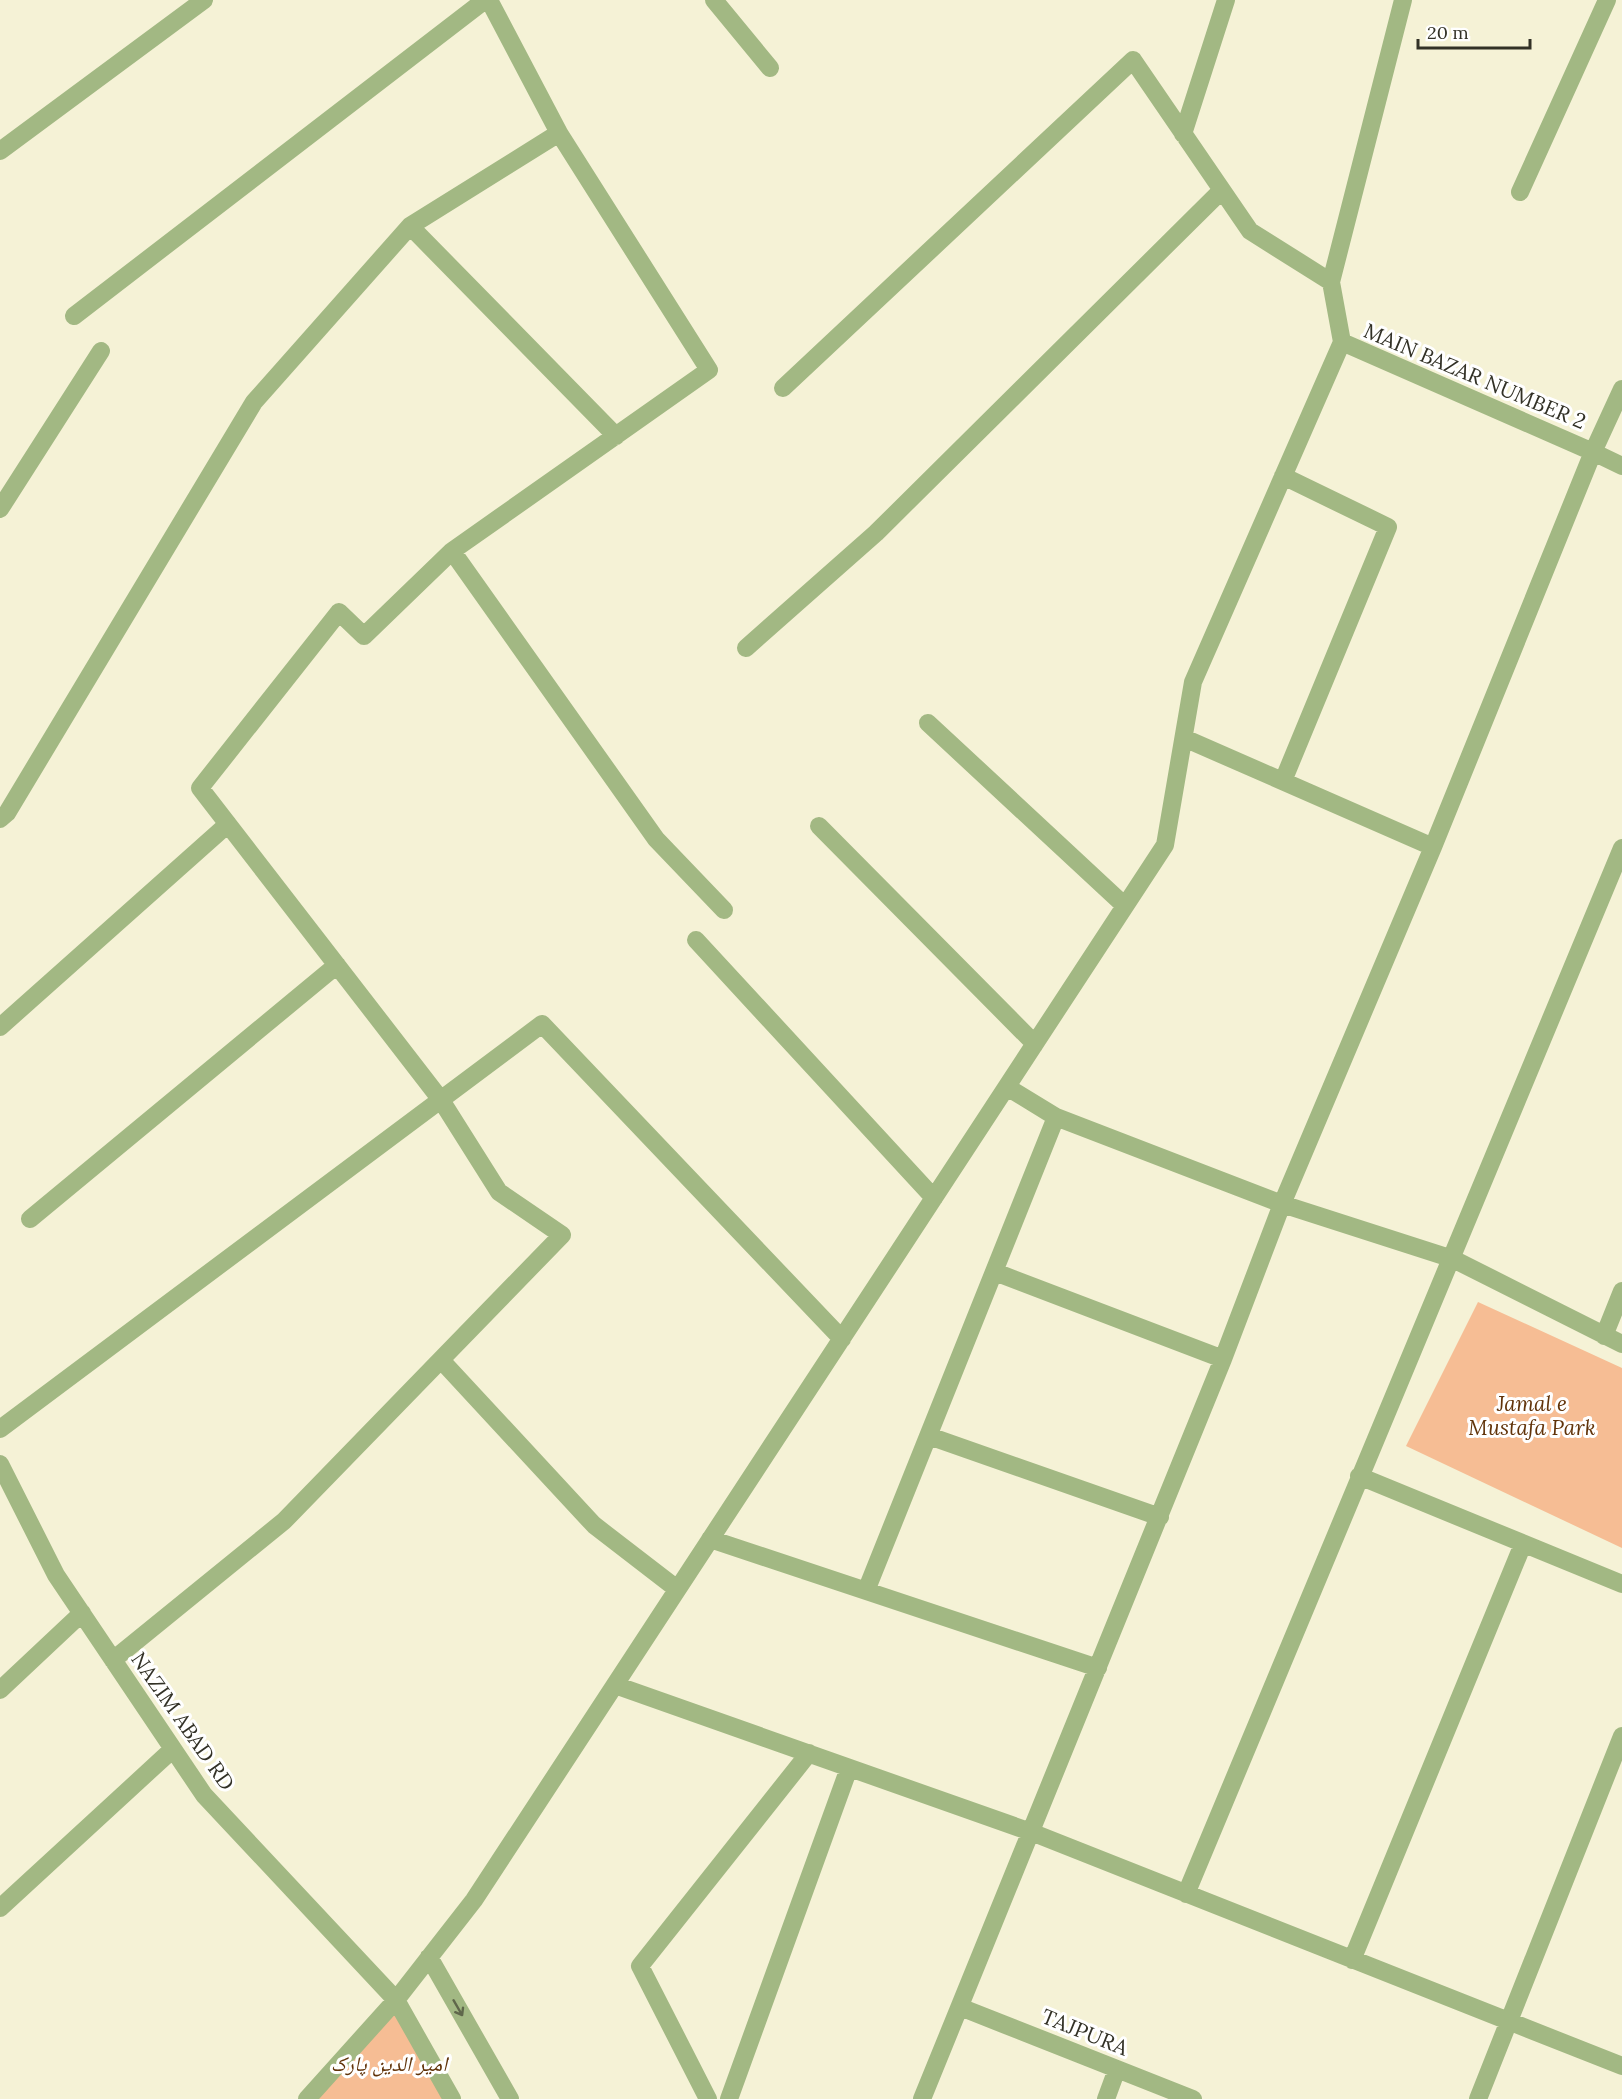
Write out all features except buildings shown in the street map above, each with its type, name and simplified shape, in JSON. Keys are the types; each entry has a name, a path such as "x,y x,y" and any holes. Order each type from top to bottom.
{"street":[{"path":"3,143 204,0"},
{"path":"74,316 487,0 559,133 709,370 452,551 364,636 339,612 200,788 441,1100 499,1192 562,1235 284,1521 113,1660"},
{"path":"714,0 770,68"},
{"path":"1184,134 1226,0"},
{"path":"307,2099 396,2000 474,1900 1166,845 1193,682 1342,342 1331,282 1403,0"},
{"path":"1520,192 1607,0"},
{"path":"783,388 1133,60 1250,231 1331,282"},
{"path":"0,819 7,813 254,402 410,226 559,133"},
{"path":"746,648 876,533 1222,190"},
{"path":"410,226 616,436"},
{"name":"MAIN BAZAR NUMBER 2","path":"1342,342 1593,452 1622,388"},
{"path":"0,509 101,351"},
{"path":"922,2099 1160,1517 1282,1204 1433,847 1593,452 1622,466"},
{"path":"1283,476 1388,527 1283,782"},
{"path":"452,551 656,839 724,910"},
{"path":"928,723 1125,906"},
{"path":"1184,738 1433,847"},
{"path":"0,1027 228,824"},
{"path":"819,826 1035,1044"},
{"path":"1186,1894 1359,1476 1453,1259 1622,848"},
{"path":"696,940 934,1198"},
{"path":"30,1219 337,965"},
{"path":"0,1429 542,1024 842,1339"},
{"path":"1007,1087 1056,1117 1282,1204 1453,1259 1622,1344"},
{"path":"866,1591 1056,1117"},
{"path":"995,1272 1223,1359"},
{"path":"1604,1336 1622,1291"},
{"path":"441,1360 594,1525 678,1589"},
{"path":"929,1436 1160,1517"},
{"name":"NAZIM ABAD RD","path":"0,1464 56,1575 204,1795 396,2000 452,2099"},
{"path":"1359,1476 1622,1584"},
{"path":"710,1539 1098,1668"},
{"path":"1352,1960 1523,1544"},
{"path":"0,1689 82,1614"},
{"path":"615,1685 1031,1832 1622,2067"},
{"path":"1478,2099 1622,1736"},
{"path":"0,1908 173,1749"},
{"path":"708,2099 640,1966 809,1754"},
{"path":"729,2099 849,1768"},
{"path":"429,1957 510,2099"},
{"name":"TAJPURA","path":"960,2007 1193,2099"},
{"path":"1106,2099 1117,2069"}],"green space":[{"name":"Jamal e Mustafa Park","path":"1478,1302 1622,1368 1622,1548 1406,1446"},
{"name":"امیر الدین پارک","path":"396,2000 452,2099 307,2099"}]}
